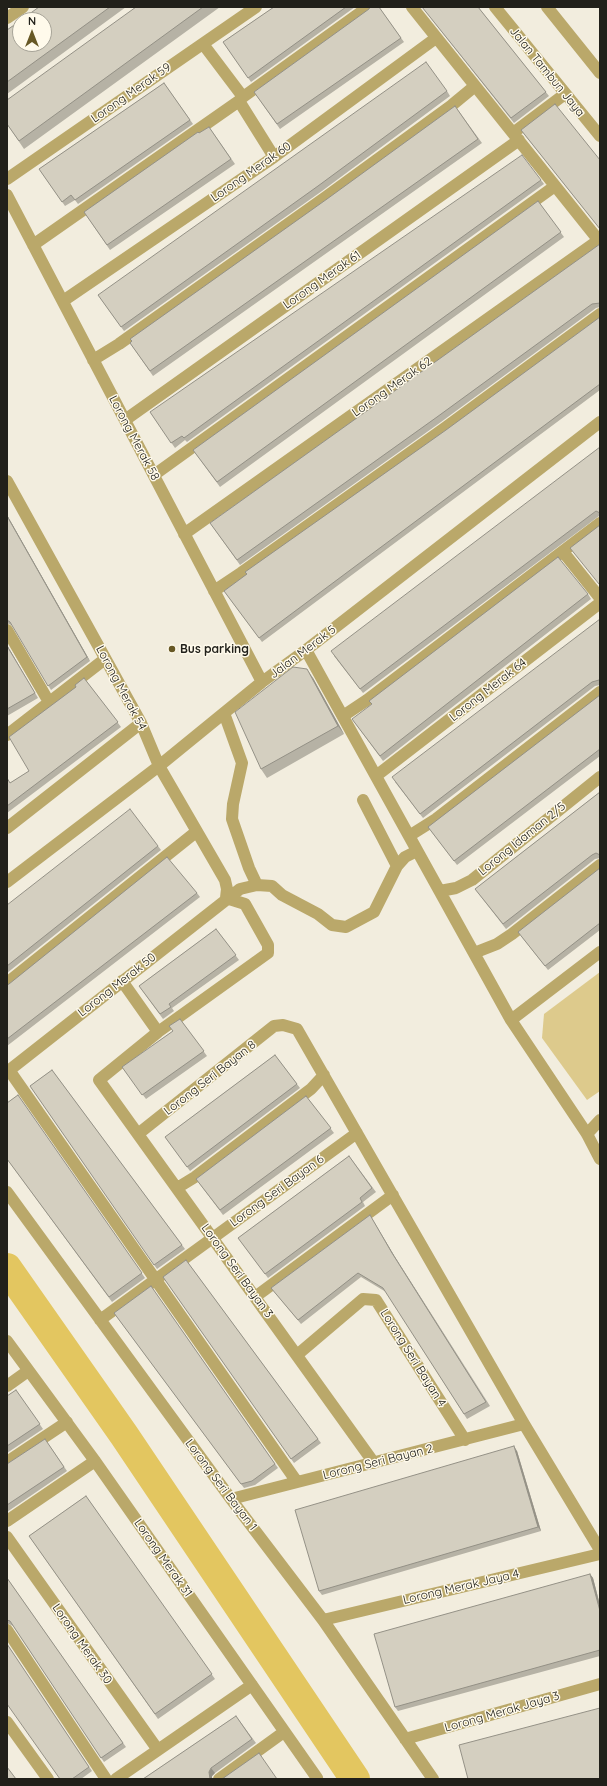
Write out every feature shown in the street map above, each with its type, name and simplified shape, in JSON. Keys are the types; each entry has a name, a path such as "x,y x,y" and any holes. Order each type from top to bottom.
{"street":[{"path":"7,18 22,7"},
{"name":"Lorong Merak 59","path":"7,179 256,7"},
{"path":"33,245 241,99 368,7"},
{"path":"412,7 600,241"},
{"name":"Jalan Tambun Jaya","path":"495,7 600,136"},
{"path":"547,7 600,74"},
{"name":"Lorong Merak 60","path":"63,301 274,157 436,38"},
{"path":"203,44 241,99 274,157"},
{"path":"93,360 120,344 320,202 452,105 475,86"},
{"name":"Lorong Merak 61","path":"125,420 516,136 565,94"},
{"path":"154,475 555,186"},
{"name":"Lorong Merak 58","path":"7,194 262,682"},
{"name":"Lorong Merak 62","path":"184,534 600,241"},
{"path":"214,590 241,573 600,314"},
{"name":"Jalan Merak 5","path":"7,882 159,766 262,682 306,650 600,422"},
{"name":"Lorong Merak 54","path":"7,481 141,723 159,766 225,880 228,889 226,898"},
{"path":"343,716 367,700 600,524"},
{"path":"564,552 600,598"},
{"name":"Lorong Merak 64","path":"376,776 600,603"},
{"path":"7,630 49,702"},
{"path":"306,650 511,1020 587,1134 600,1159"},
{"path":"7,735 105,659"},
{"path":"409,836 436,819 600,693"},
{"path":"224,713 242,763 233,804 232,819 249,868 257,884 272,886 282,895 318,914 332,925 346,927 374,912 397,866 405,857 417,851"},
{"path":"8,826 141,723"},
{"name":"Lorong Idaman 2/5","path":"440,891 456,888 472,880 600,777"},
{"path":"363,800 397,866"},
{"path":"7,983 196,832"},
{"path":"474,953 497,944 512,934 600,865"},
{"name":"Lorong Merak 50","path":"8,1071 226,898 240,889 257,884"},
{"path":"122,980 158,1032 268,953 268,945 245,904 226,898"},
{"path":"511,1020 600,952"},
{"name":"Lorong Seri Bayan 8","path":"138,1134 274,1026 283,1025 297,1029 324,1075"},
{"name":"Lorong Seri Bayan 3","path":"158,1032 100,1080 374,1463"},
{"path":"8,1071 297,1482"},
{"path":"177,1188 195,1177 311,1089 324,1075 524,1424 600,1550"},
{"path":"587,1134 600,1120"},
{"name":"Lorong Seri Bayan 6","path":"100,1320 357,1133"},
{"name":"Lorong Seri Bayan 1","path":"7,1192 231,1499 323,1620 433,1779"},
{"path":"255,1297 393,1195"},
{"name":"Lorong Seri Bayan 4","path":"297,1355 363,1298 376,1300 465,1440"},
{"name":"Lorong Merak 31","path":"7,1341 95,1461 317,1778"},
{"path":"7,1386 28,1371"},
{"path":"7,1462 67,1422"},
{"name":"Lorong Seri Bayan 2","path":"231,1499 524,1424"},
{"path":"7,1521 95,1461"},
{"name":"Lorong Merak 30","path":"7,1537 158,1750"},
{"name":"Lorong Merak Jaya 4","path":"323,1620 600,1554"},
{"path":"7,1630 106,1779"},
{"name":"Lorong Merak Jaya 3","path":"405,1739 600,1684"},
{"path":"116,1779 252,1685"},
{"path":"7,1722 48,1779"},
{"path":"219,1779 284,1732"}],"shaded area":[{"path":"600,972 600,1091 587,1100 542,1038 544,1014"}],"building":[{"path":"39,7 110,7 52,49 52,12 32,12"},
{"path":"136,7 203,7 19,141 7,124 7,100"},
{"path":"274,7 346,7 248,78 223,42"},
{"path":"370,7 379,7 401,38 277,124 254,92"},
{"path":"422,7 478,7 546,92 511,118"},
{"path":"12,27 12,52 48,52 7,82 7,30"},
{"path":"426,62 447,91 318,186 121,327 98,295"},
{"path":"164,83 190,120 75,200 71,195 62,202 39,169"},
{"path":"555,104 600,160 600,229 521,130"},
{"path":"455,106 478,139 150,371 130,343 132,341 130,339"},
{"path":"209,127 231,159 107,245 84,212 198,132 199,133"},
{"path":"522,155 541,180 184,438 182,436 171,443 150,412"},
{"path":"538,201 561,232 217,482 193,450"},
{"path":"600,244 600,303 592,304 237,560 210,523"},
{"path":"600,317 600,384 259,638 224,591 247,574 245,572 446,430"},
{"path":"600,447 600,513 596,511 360,689 331,651"},
{"path":"7,516 87,657 48,686 10,622 7,620"},
{"path":"600,525 600,583 599,584 570,548"},
{"path":"558,557 588,594 380,756 352,719 372,704 369,701"},
{"path":"600,619 600,681 592,682 420,814 392,777"},
{"path":"7,646 35,693 7,709"},
{"path":"293,667 307,669 338,726 261,769 235,712"},
{"path":"84,678 118,722 7,806 7,778 10,783 29,771 9,737 76,687 75,685"},
{"path":"600,695 600,749 454,861 428,827"},
{"path":"600,792 600,855 596,853 592,855 503,924 475,889"},
{"path":"130,809 158,846 7,966 7,905"},
{"path":"167,857 197,893 7,1039 7,985"},
{"path":"600,868 600,923 545,966 518,932"},
{"path":"216,929 236,955 169,1004 171,1007 160,1014 139,986"},
{"path":"180,1019 204,1051 142,1095 122,1067 173,1031 169,1026"},
{"path":"275,1055 297,1084 187,1167 165,1137"},
{"path":"52,1070 182,1245 154,1265 30,1086"},
{"path":"18,1095 142,1273 109,1297 7,1159 7,1103"},
{"path":"306,1096 331,1128 220,1210 196,1179"},
{"path":"349,1156 372,1188 360,1198 362,1202 265,1274 238,1238"},
{"path":"370,1215 392,1253 486,1402 464,1414 383,1288 358,1273 298,1320 271,1288"},
{"path":"186,1260 318,1439 291,1459 163,1277"},
{"path":"151,1286 275,1464 252,1481 241,1484 114,1313"},
{"path":"16,1390 40,1424 7,1446 7,1396"},
{"path":"45,1439 64,1467 7,1505 7,1464"},
{"path":"514,1446 538,1527 319,1591 295,1510"},
{"path":"86,1496 212,1674 155,1714 29,1536"},
{"path":"590,1574 600,1611 600,1650 395,1707 374,1634"},
{"path":"7,1578 123,1743 101,1758 10,1621 7,1620"},
{"path":"7,1644 89,1767 72,1779 60,1779 7,1704"},
{"path":"600,1708 600,1779 468,1779 459,1745"},
{"path":"236,1716 252,1739 211,1768 209,1772 210,1779 143,1779"},
{"path":"259,1753 277,1779 222,1779"},
{"path":"7,1767 16,1779 7,1779"}],"waterway":[{"path":"7,1268 124,1435 355,1779"}],"place":[{"name":"Bus parking","path":"172,649"}]}
